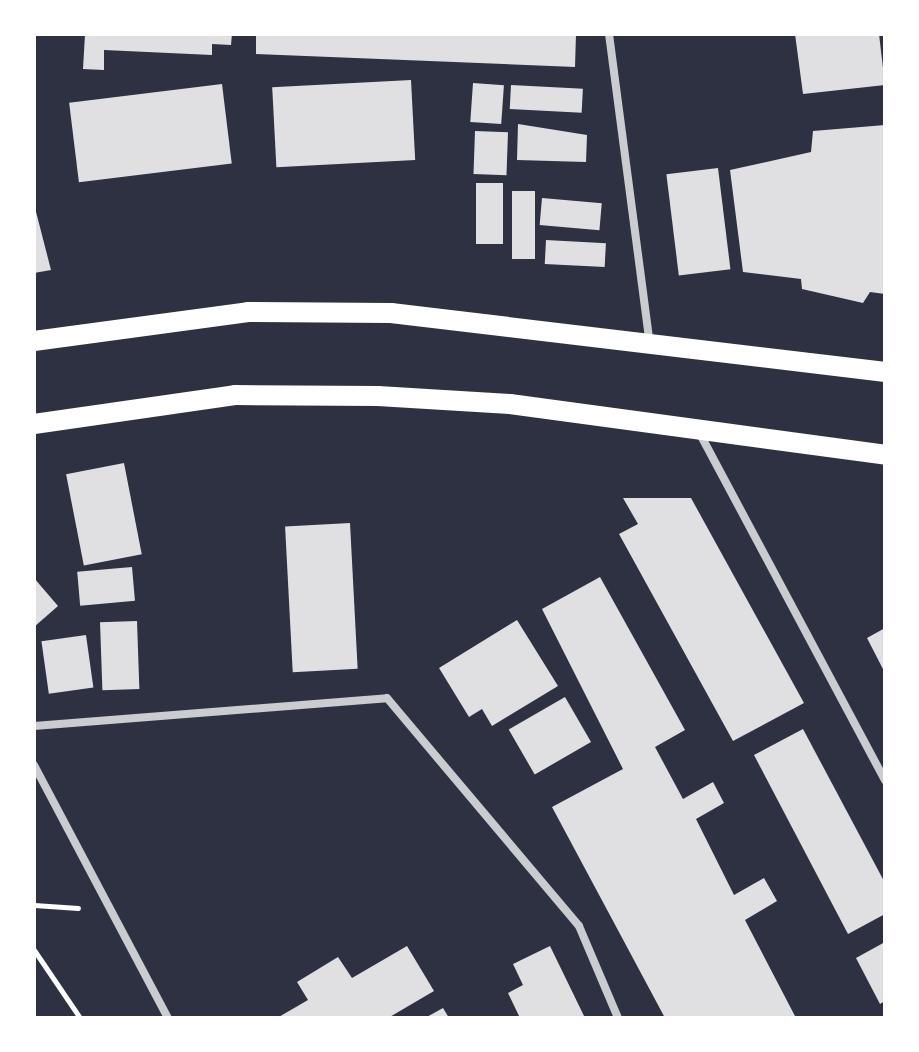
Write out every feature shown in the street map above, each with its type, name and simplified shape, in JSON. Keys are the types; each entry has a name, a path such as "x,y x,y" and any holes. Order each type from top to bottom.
{"main road":[{"path":"34,341 248,312 391,313 649,339 885,372"},
{"path":"34,424 235,395 378,396 697,428 885,455"}],"street":[{"path":"609,34 649,339"},
{"path":"697,428 885,780"},
{"path":"34,726 387,698 579,926 618,1018"},
{"path":"34,765 168,1018"}],"path":[{"path":"34,950 80,1018"}],"building":[{"path":"85,34 232,34 231,45 212,44 212,55 104,50 104,70 83,69"},
{"path":"256,34 576,34 575,67 256,54"},
{"path":"795,34 879,34 885,85 803,94"},
{"path":"411,80 415,160 276,167 272,87"},
{"path":"473,83 504,85 501,124 470,122"},
{"path":"222,84 232,163 79,182 69,103"},
{"path":"511,85 583,89 582,113 510,109"},
{"path":"518,124 587,135 586,162 517,160"},
{"path":"885,125 885,294 870,292 863,303 802,289 801,279 743,272 730,170 811,152 813,131"},
{"path":"475,131 508,132 506,175 473,174"},
{"path":"718,168 730,269 679,276 666,174"},
{"path":"476,183 503,183 503,244 476,244"},
{"path":"512,191 535,191 535,259 512,259"},
{"path":"542,198 602,203 599,230 540,225"},
{"path":"34,204 51,270 34,273"},
{"path":"546,240 606,243 605,267 545,264"},
{"path":"124,463 142,554 84,566 66,474"},
{"path":"623,498 691,498 804,703 733,741 619,534 638,524"},
{"path":"350,523 358,669 293,672 285,526"},
{"path":"132,567 135,601 80,606 77,572"},
{"path":"600,577 685,730 655,747 683,799 713,782 724,803 696,819 734,895 764,878 777,901 745,920 796,1018 665,1018 552,807 623,769 542,609"},
{"path":"34,578 58,606 34,627"},
{"path":"517,620 558,686 492,726 482,709 469,717 439,668"},
{"path":"137,621 139,689 102,690 100,622"},
{"path":"885,628 885,673 867,638"},
{"path":"86,635 93,687 49,694 41,641"},
{"path":"565,697 591,742 535,775 509,730"},
{"path":"803,729 885,883 885,914 848,934 754,755"},
{"path":"885,942 885,1001 880,1004 856,958"},
{"path":"407,946 434,991 388,1018 277,1018 308,1000 297,982 338,957 352,978"},
{"path":"550,946 585,1018 520,1018 508,993 523,985 513,964"},
{"path":"443,1008 449,1018 425,1018"}]}
